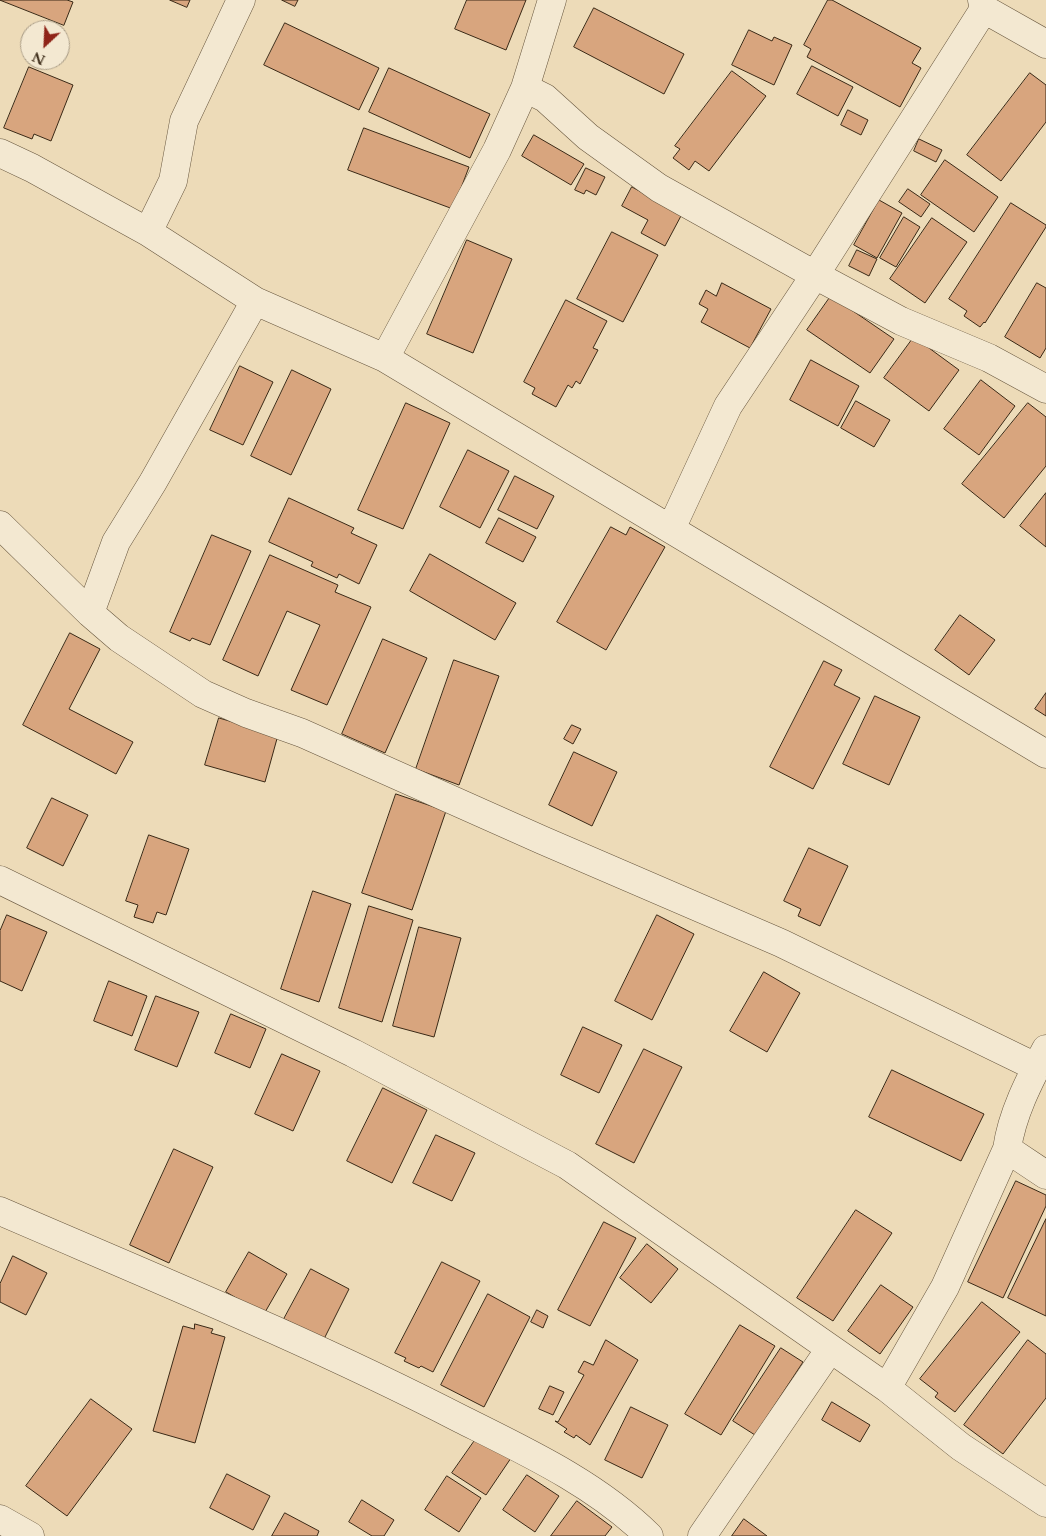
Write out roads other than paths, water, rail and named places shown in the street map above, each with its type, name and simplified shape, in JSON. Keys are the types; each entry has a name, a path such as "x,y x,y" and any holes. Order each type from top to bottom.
{"street":[{"path":"148,232 173,181 184,121 241,0"},
{"path":"384,358 497,150 526,88 552,0"},
{"path":"671,529 728,406 815,275 983,4 1046,44"},
{"path":"526,88 545,98 588,136 658,188 901,321 990,358 1046,389"},
{"path":"0,153 32,168 148,232 255,301 384,358 1046,754"},
{"path":"90,613 116,542 255,301"},
{"path":"0,525 90,613 119,638 203,694 246,713 302,733 1041,1058 1010,1128 1006,1149 945,1287 887,1388"},
{"path":"0,880 353,1053 567,1165 887,1388 961,1447 1046,1503"},
{"path":"1006,1149 1046,1175"},
{"path":"0,1211 231,1311 421,1398 562,1470 634,1521 650,1536"},
{"path":"702,1536 830,1349"},
{"path":"0,1519 30,1536"}]}
